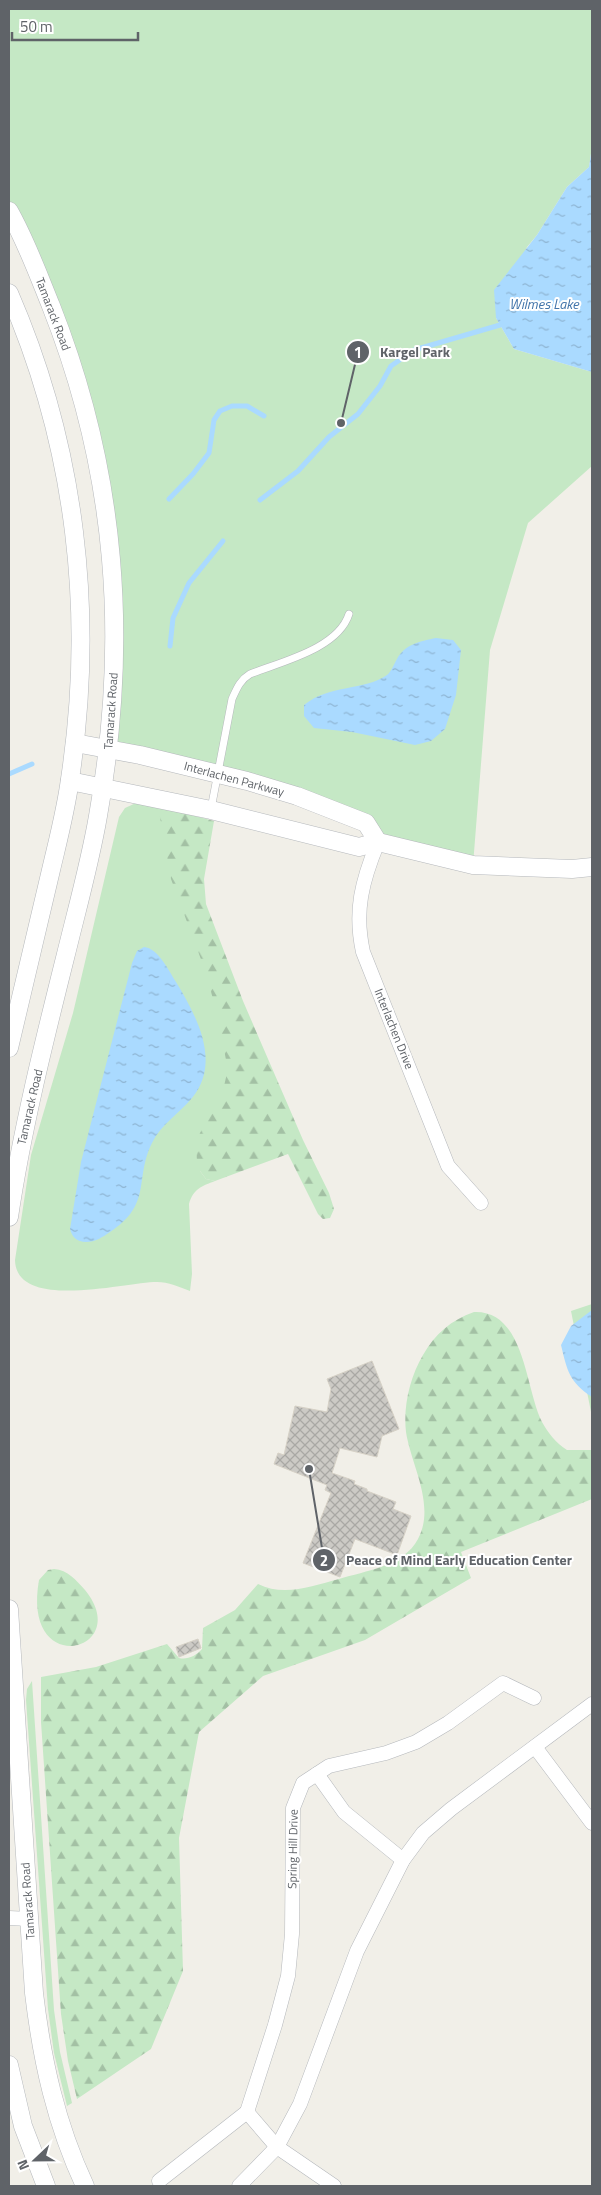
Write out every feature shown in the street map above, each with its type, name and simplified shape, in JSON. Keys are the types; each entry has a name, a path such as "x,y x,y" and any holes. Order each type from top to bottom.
{"street":[{"name":"Tamarack Road","path":"9,212 29,253 73,365 95,446 108,525 115,603 115,674 109,750 103,787 91,853 18,1157 9,1217"},
{"path":"9,293 40,376 61,450 74,525 80,601 80,672 75,743 70,781 9,1048"},
{"name":"Interlachen Parkway","path":"75,743 220,774 296,796 366,823 378,842"},
{"path":"70,781 211,810 359,847 378,842 473,864 572,868 592,867"},
{"name":"Interlachen Drive","path":"378,842 365,873 359,907 359,933 364,952 448,1166 481,1203"},
{"name":"Tamarack Road","path":"9,1609 36,2002 47,2077 68,2149 85,2186"},
{"name":"Spring Hill Drive","path":"247,2112 275,2025 288,1976 292,1934 293,1808 303,1783 329,1766 386,1752 416,1742 448,1724 503,1683 534,1698"},
{"path":"239,2186 277,2147 300,2104 358,1952 403,1860 423,1833 451,1809 592,1704"},
{"path":"535,1747 592,1823"},
{"path":"316,1774 344,1812 403,1860"},
{"path":"9,1918 29,1919"},
{"path":"9,2065 23,2126 46,2186"},
{"path":"159,2181 247,2112 277,2147 334,2186"}],"lane":[{"path":"211,810 220,774 232,699 243,679 250,674 322,645 341,628 349,614"}],"green space":[{"path":"9,9 592,9 592,147 589,167 567,187 537,235 527,247 496,318 514,349 592,372 592,466 528,523 490,650 473,865 378,842 366,823 109,750 115,674 95,445 9,211"},
{"path":"136,803 161,807 291,1131 200,1171 206,1179 215,1181 196,1191 189,1204 192,1274 190,1291 157,1282 99,1289 52,1290 33,1285 20,1276 15,1260 31,1155 73,1013 119,817 125,808"},
{"path":"158,806 214,821 204,879 206,904 243,1001 303,1140 329,1193 334,1209 330,1218 323,1219 318,1214 288,1154 215,1181 206,1179 200,1171 197,1162 196,1142 222,1095 227,1073 226,1060 218,1017 205,970 171,879"},
{"path":"592,1304 592,1417 571,1311"},
{"path":"474,1312 491,1315 504,1324 513,1337 521,1354 536,1407 542,1422 553,1438 567,1450 592,1450 592,1499 461,1552 471,1578 365,1640 263,1676 199,1732 179,1838 183,1971 151,2049 77,2099 68,2061 61,2014 41,1722 41,1677 96,1667 167,1644 179,1658 191,1657 202,1649 203,1628 235,1610 258,1584 278,1590 298,1589 372,1570 403,1556 418,1539 423,1526 424,1513 421,1485 406,1432 408,1392 418,1364 438,1334 458,1319"},
{"path":"54,1569 68,1573 75,1579 85,1590 97,1611 96,1628 88,1640 74,1646 59,1644 46,1633 38,1612 39,1580 48,1570"},
{"path":"32,1681 54,2010 60,2052 72,2103 67,2106 54,2053 48,2009 26,1700 27,1689"}],"water":[{"name":"Wilmes Lake","path":"592,147 592,372 514,349 496,318 494,290 537,235 567,187 589,167"},
{"path":"436,638 453,640 461,650 456,695 445,729 431,741 415,745 352,732 314,728 304,716 304,705 314,698 336,690 378,680 388,674 404,650 419,642"},
{"path":"144,947 154,951 163,961 191,1009 203,1039 205,1069 201,1084 192,1098 160,1130 152,1143 147,1156 137,1201 132,1211 123,1222 105,1236 93,1241 83,1242 75,1238 70,1229 81,1162 132,963 137,951"},
{"path":"592,1310 592,1397 578,1386 570,1375 561,1345 571,1326"}],"building":[{"path":"372,1361 399,1429 382,1436 377,1457 340,1448 332,1473 355,1481 354,1484 367,1489 367,1491 396,1502 393,1509 411,1516 397,1555 355,1539 340,1577 303,1563 331,1493 325,1490 327,1485 274,1464 278,1453 284,1455 295,1406 327,1412 331,1389 327,1379"},
{"path":"198,1639 201,1648 179,1657 176,1647"}],"waterway":[{"path":"260,500 298,471 329,437 358,414 380,386 391,366 414,350 500,325"},
{"path":"169,499 193,474 209,453 214,420 220,411 232,406 247,406 264,416"},
{"path":"170,646 173,618 189,583 223,541"},
{"path":"9,774 32,764"}],"place":[{"name":"Kargel Park","path":"341,423"},
{"name":"Peace of Mind Early Education Center","path":"309,1469"}]}
